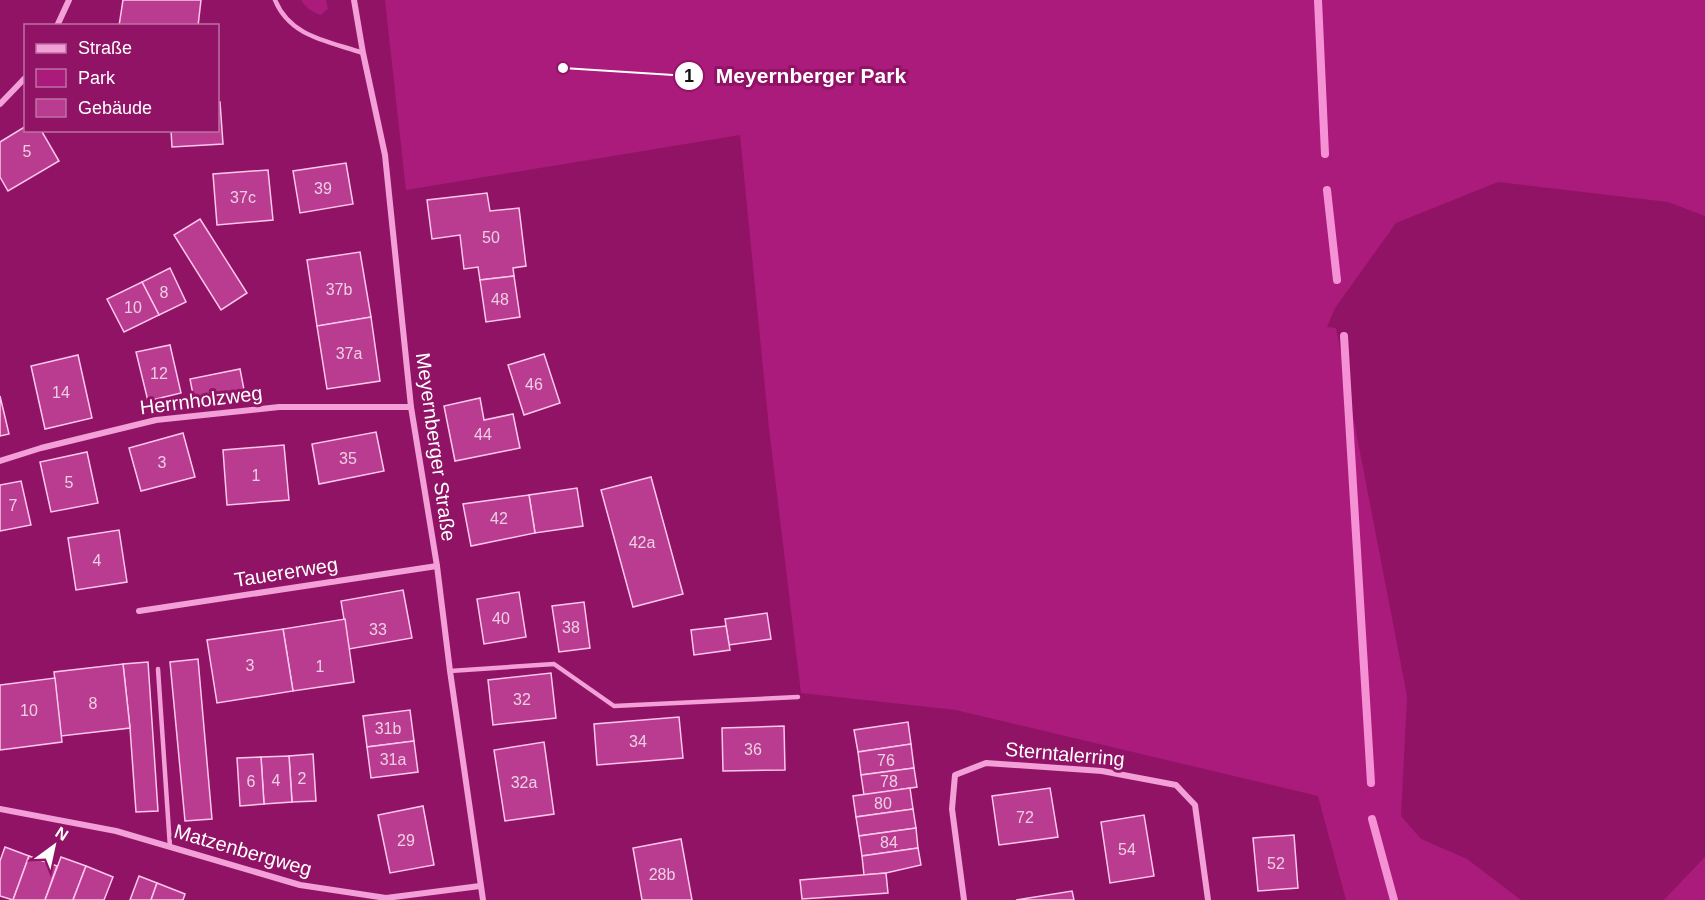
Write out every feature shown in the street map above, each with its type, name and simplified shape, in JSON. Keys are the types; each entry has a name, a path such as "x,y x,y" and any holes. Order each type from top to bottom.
{"street":[{"path":"58,24 69,0"},
{"name":"Meyernberger Straße","path":"354,0 385,155 411,407 437,566 483,900"},
{"path":"0,104 24,79"},
{"name":"Herrnholzweg","path":"0,461 41,448 156,420 279,407 411,407"},
{"name":"Tauererweg","path":"139,611 437,566"},
{"name":"Sterntalerring","path":"964,900 952,809 955,775 986,763 1102,771 1176,785 1195,805 1208,900"},
{"name":"Matzenbergweg","path":"0,808 116,831 300,885 386,898 480,886"}],"lane":[{"path":"276,0 285,20 301,32 363,52"},
{"path":"450,671 554,664 614,706 798,697"},
{"path":"158,669 170,847"}],"green space":[{"path":"301,0 326,0 328,9 321,15 315,13"},
{"path":"385,0 1705,0 1705,216 1668,202 1498,182 1396,223 1335,308 1327,327 1336,328 1407,696 1401,816 1421,839 1467,859 1521,900 1346,900 1318,796 956,710 801,693 769,428 740,135 406,190"},
{"path":"1705,857 1705,900 1664,900"}],"building":[{"path":"123,0 201,0 198,24 119,24"},
{"path":"220,102 223,144 172,147 171,132 219,132"},
{"path":"24,127 24,132 42,132 59,161 8,191 0,177 0,142"},
{"path":"346,163 353,204 300,213 293,171"},
{"path":"268,170 273,220 217,225 213,174"},
{"path":"487,193 490,211 519,208 526,266 513,268 514,276 480,280 478,267 464,269 460,235 432,239 427,200"},
{"path":"200,219 247,293 221,310 174,235"},
{"path":"360,252 371,317 317,326 307,260"},
{"path":"170,268 186,302 159,315 142,282"},
{"path":"514,276 520,317 486,322 480,280"},
{"path":"142,282 159,315 124,332 107,299"},
{"path":"371,317 380,381 327,389 317,326"},
{"path":"170,345 181,393 148,401 136,352"},
{"path":"544,354 560,403 524,415 508,365"},
{"path":"78,355 92,418 45,429 31,366"},
{"path":"240,369 245,395 195,405 190,379"},
{"path":"0,396 9,434 0,436"},
{"path":"480,398 484,420 513,414 520,448 455,461 444,406"},
{"path":"376,432 384,471 319,484 312,444"},
{"path":"183,433 195,477 141,491 129,448"},
{"path":"284,445 289,500 227,505 223,450"},
{"path":"87,452 98,503 51,512 40,462"},
{"path":"651,477 683,594 633,607 601,490"},
{"path":"21,481 31,525 0,531 0,485"},
{"path":"577,488 583,526 535,533 529,495"},
{"path":"529,495 535,533 471,546 463,504"},
{"path":"119,530 127,582 76,590 68,538"},
{"path":"403,590 412,638 349,649 341,601"},
{"path":"519,592 526,637 484,644 477,599"},
{"path":"584,602 590,648 559,652 552,606"},
{"path":"767,613 771,639 729,645 725,619"},
{"path":"345,619 354,682 293,691 283,629"},
{"path":"726,626 730,650 694,655 691,630"},
{"path":"283,629 293,691 217,703 207,640"},
{"path":"198,659 212,819 185,821 170,662"},
{"path":"148,662 158,811 136,812 123,664"},
{"path":"123,664 130,728 61,736 54,672"},
{"path":"551,673 556,718 493,725 488,680"},
{"path":"55,678 62,742 0,750 0,685"},
{"path":"410,710 414,741 367,747 363,716"},
{"path":"679,717 683,758 597,765 594,724"},
{"path":"908,722 911,744 858,752 854,730"},
{"path":"784,726 785,770 723,771 722,728"},
{"path":"414,741 418,772 371,778 367,747"},
{"path":"544,742 554,814 505,821 494,750"},
{"path":"911,744 914,768 861,775 858,752"},
{"path":"313,754 316,801 292,802 289,756"},
{"path":"289,756 292,802 264,804 261,757"},
{"path":"261,757 264,804 240,806 237,758"},
{"path":"914,768 917,787 864,795 861,775"},
{"path":"910,788 913,809 856,817 853,796"},
{"path":"1050,788 1058,837 999,845 992,796"},
{"path":"423,806 434,865 390,873 378,815"},
{"path":"913,809 916,828 859,836 856,817"},
{"path":"1144,815 1154,876 1110,883 1101,822"},
{"path":"916,828 918,848 862,856 859,836"},
{"path":"1294,835 1298,888 1258,891 1253,838"},
{"path":"681,839 692,900 642,900 633,848"},
{"path":"5,847 29,856 13,900 0,896 0,861"},
{"path":"918,848 921,865 886,873 864,875 862,856"},
{"path":"29,856 57,866 45,900 13,900"},
{"path":"61,857 86,866 73,900 45,900"},
{"path":"86,866 113,877 104,900 73,900"},
{"path":"886,873 888,893 802,899 800,880"},
{"path":"139,876 157,883 151,900 130,900"},
{"path":"157,883 185,894 183,900 151,900"},
{"path":"1072,891 1074,900 1016,900"}],"waterway":[{"path":"1318,0 1325,154"},
{"path":"1327,190 1337,280"},
{"path":"1344,336 1371,783"},
{"path":"1372,819 1394,900"}],"place":[{"name":"Meyernberger Park","path":"563,68"}]}
